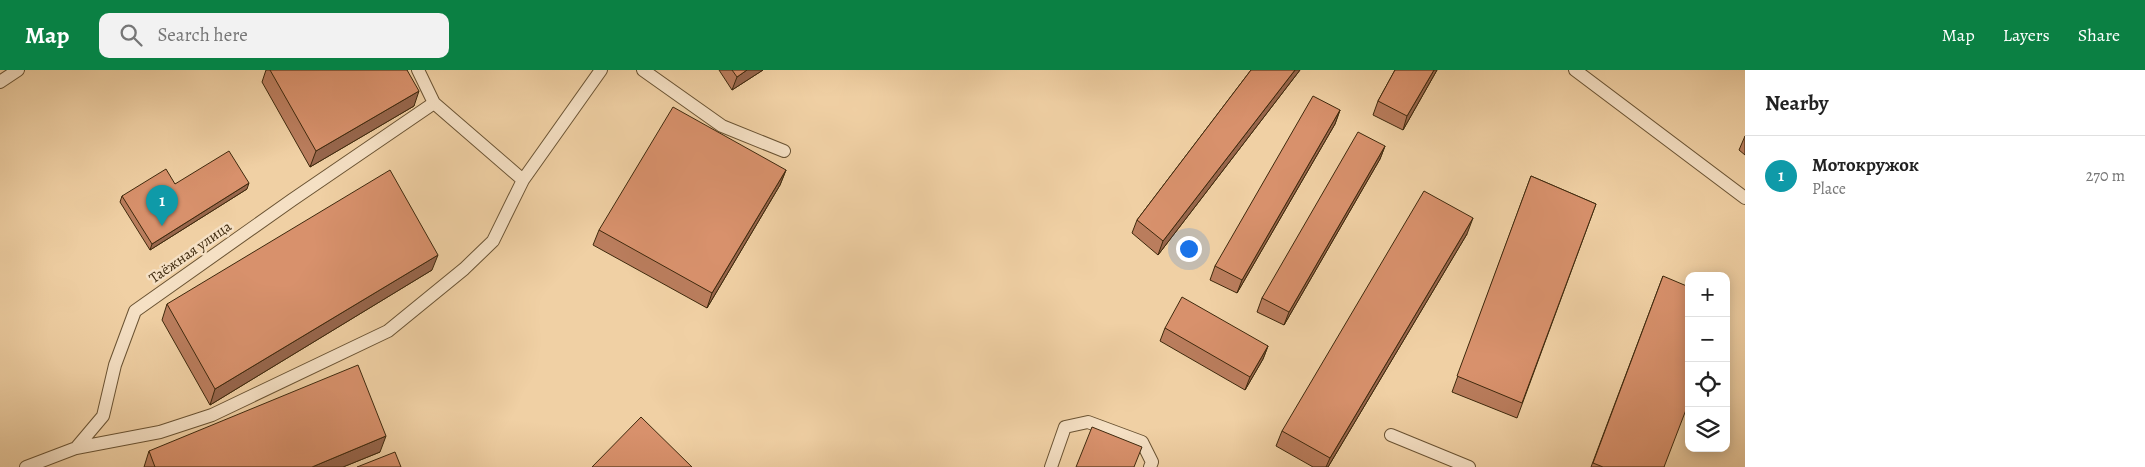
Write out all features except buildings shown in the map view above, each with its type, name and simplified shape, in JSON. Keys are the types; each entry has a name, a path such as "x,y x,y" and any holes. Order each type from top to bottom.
{"lane":[{"path":"0,82 18,70"},
{"path":"418,70 434,103 523,180"},
{"path":"76,448 160,432 212,414 388,331 464,270 493,241 523,180 601,70"},
{"path":"643,70 722,126 784,151"},
{"path":"1575,70 1745,198"},
{"name":"Таёжная улица","path":"26,467 76,448 103,416 115,365 135,311 434,103"},
{"path":"1051,467 1065,427 1088,422 1142,442 1152,462 1150,467"},
{"path":"1391,434 1469,467"}],"place":[{"name":"Мотокружок","path":"162,226"}]}
